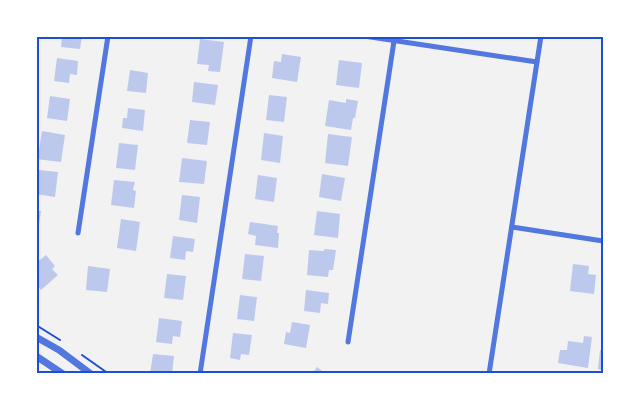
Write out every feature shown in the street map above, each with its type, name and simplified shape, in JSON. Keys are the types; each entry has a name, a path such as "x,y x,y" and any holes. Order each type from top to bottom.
{"street":[{"path":"78,233 108,36"},
{"path":"200,374 251,36"},
{"path":"364,36 537,62"},
{"path":"490,374 541,36"},
{"path":"348,342 394,41"},
{"path":"512,227 603,241"},
{"path":"36,337 91,374"},
{"path":"36,356 63,374"}],"building":[{"path":"62,36 82,36 80,49 61,47"},
{"path":"200,39 224,42 220,72 208,71 209,65 197,64"},
{"path":"282,54 301,57 297,82 272,78 274,61 281,62"},
{"path":"57,58 78,61 77,75 70,74 69,83 54,81"},
{"path":"339,60 362,63 359,88 336,85"},
{"path":"130,70 148,73 146,93 127,91"},
{"path":"194,82 218,85 215,105 192,102"},
{"path":"269,95 287,97 284,122 266,120"},
{"path":"50,96 70,99 67,121 47,118"},
{"path":"346,99 358,101 351,130 325,126 329,100 346,103"},
{"path":"128,108 145,110 143,131 122,128 123,118 127,118"},
{"path":"190,120 210,122 207,145 187,143"},
{"path":"42,131 65,135 61,162 36,159 36,150 39,150"},
{"path":"264,133 283,136 280,163 261,160"},
{"path":"328,134 352,137 348,166 325,163"},
{"path":"119,143 138,145 135,170 116,168"},
{"path":"182,158 207,161 204,184 179,182"},
{"path":"39,170 58,172 55,197 36,194"},
{"path":"322,174 345,178 341,201 319,197"},
{"path":"258,175 277,178 274,202 255,199"},
{"path":"114,180 135,182 133,190 136,191 134,208 111,205"},
{"path":"182,195 200,197 197,223 179,220"},
{"path":"36,211 41,211 38,232 36,232"},
{"path":"317,211 340,214 338,238 314,235"},
{"path":"121,219 140,222 136,251 117,248"},
{"path":"250,222 278,226 278,248 255,245 256,236 248,234"},
{"path":"173,236 195,239 193,252 186,251 185,260 170,258"},
{"path":"324,249 336,250 333,270 329,270 328,277 307,275 309,250 324,251"},
{"path":"245,254 264,256 261,281 242,279"},
{"path":"46,255 55,266 52,269 58,275 41,290 36,284 36,263"},
{"path":"573,264 589,266 588,274 596,275 594,294 570,291"},
{"path":"88,266 110,269 107,292 86,290"},
{"path":"167,274 186,276 183,300 164,298"},
{"path":"306,290 329,293 328,304 321,303 320,313 304,311"},
{"path":"240,295 257,297 254,321 237,319"},
{"path":"159,318 182,321 180,337 173,336 172,344 156,342"},
{"path":"292,322 310,325 306,348 284,344 286,332 290,333"},
{"path":"233,333 252,335 249,355 241,354 240,360 230,358"},
{"path":"584,336 592,337 588,368 558,363 560,350 567,350 568,341 583,343"},
{"path":"600,350 603,350 603,370 598,369"},
{"path":"153,354 174,356 172,374 150,374"},
{"path":"317,367 326,374 312,374"}]}
